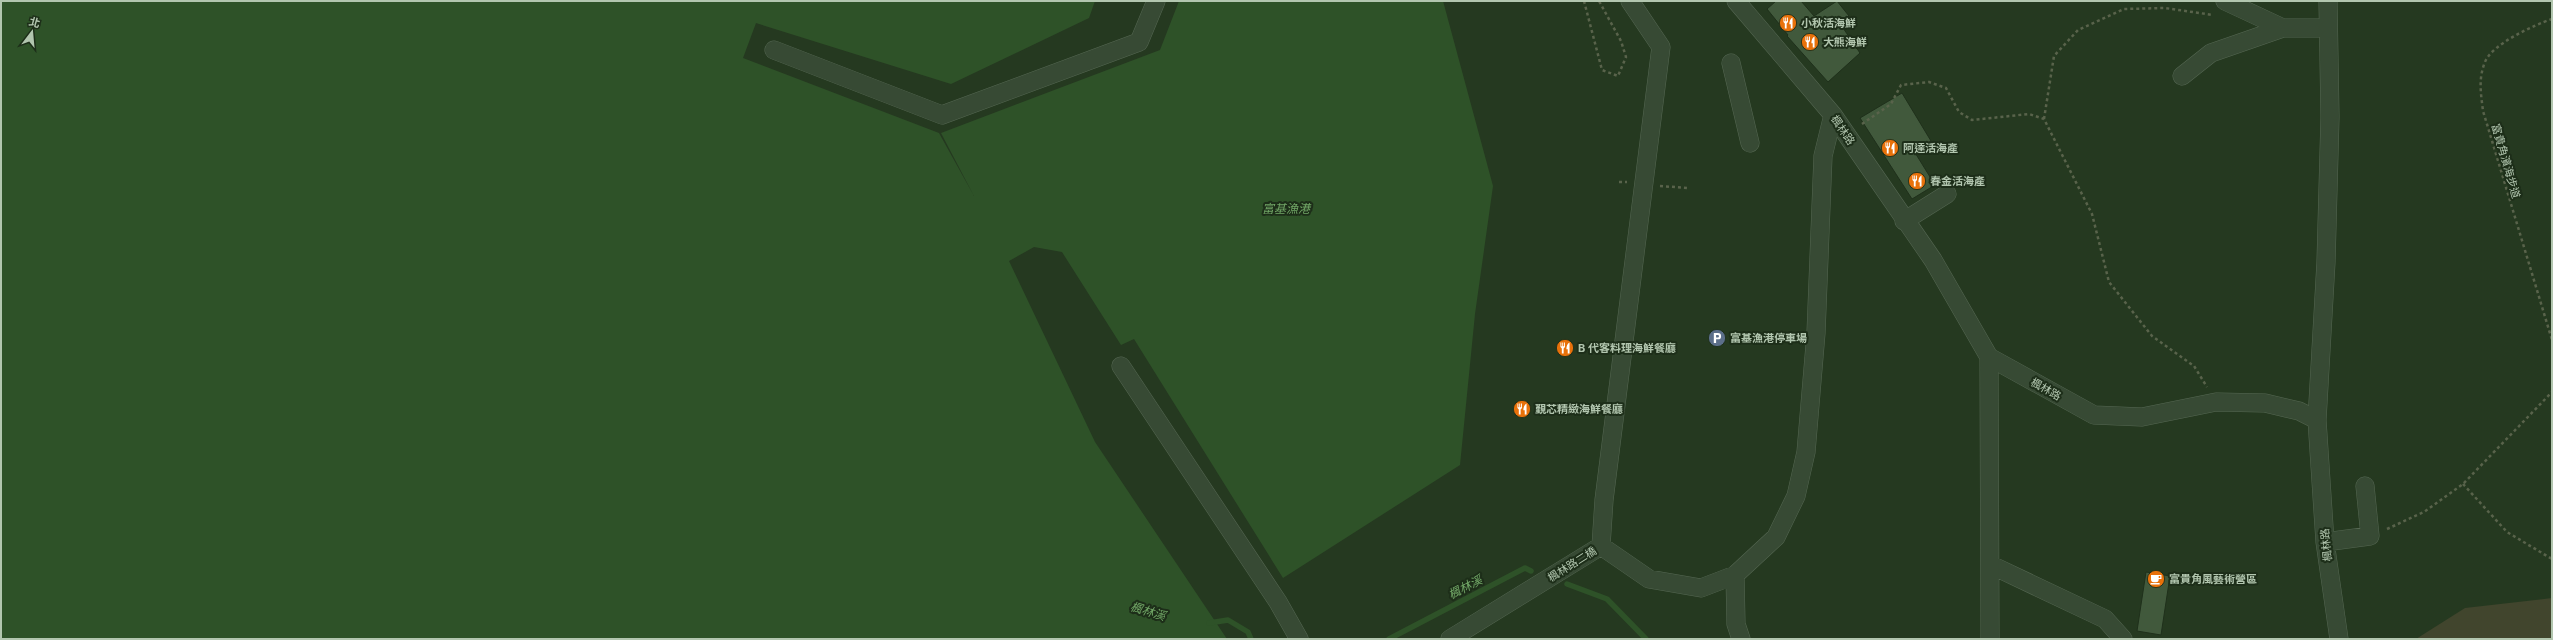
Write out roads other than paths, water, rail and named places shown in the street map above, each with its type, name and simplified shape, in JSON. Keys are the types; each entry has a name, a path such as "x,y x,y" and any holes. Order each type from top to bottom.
{"street":[{"path":"774,50 942,115 1140,42 1156,1"},
{"path":"1630,1 1661,47 1604,500 1601,546 1649,579 1701,588 1734,575 1776,536 1796,496 1806,452 1816,333 1823,156 1833,115"},
{"name":"楓林路","path":"1736,1 1833,115 1904,221 1933,260 1989,358 2094,415 2142,417 2216,402 2265,403 2299,411 2317,420 2325,542 2339,639"},
{"path":"2317,420 2326,262 2330,117 2328,1"},
{"path":"2220,8 2283,28 2328,28"},
{"path":"2182,76 2211,53 2283,28"},
{"path":"1731,63 1750,143"},
{"path":"1904,221 1948,194"},
{"path":"1989,358 1991,565 1990,639"},
{"path":"1121,366 1278,602 1299,639"},
{"path":"2325,542 2370,536 2365,486"},
{"name":"楓林路二橋","path":"1450,639 1601,546"},
{"path":"1991,565 2106,619 2123,639"},
{"path":"1734,575 1736,624 1741,639"}],"water":[{"name":"富基漁港","path":"1,1 1095,1 1089,18 951,84 756,23 743,58 939,133 974,196 941,133 1160,50 1179,1 1443,1 1493,186 1475,314 1460,465 1283,578 1134,339 1121,345 1062,252 1034,247 1009,261 1095,442 1227,639 1,639"}],"waterway":[{"name":"楓林溪","path":"1389,639 1525,568 1531,571"},
{"name":"楓林溪","path":"1567,584 1607,599 1646,639"},
{"name":"楓林溪","path":"1209,623 1228,620 1248,632 1251,639"}],"place":[{"name":"小秋活海鮮","path":"1788,23"},
{"name":"大熊海鮮","path":"1810,42"},
{"name":"阿達活海產","path":"1890,148"},
{"name":"春金活海產","path":"1917,181"},
{"name":"富基漁港停車場","path":"1717,338"},
{"name":"B 代客料理海鮮餐廳","path":"1565,348"},
{"name":"覲芯精緻海鮮餐廳","path":"1522,409"},
{"name":"富貴角風藝術營區","path":"2156,579"}]}
